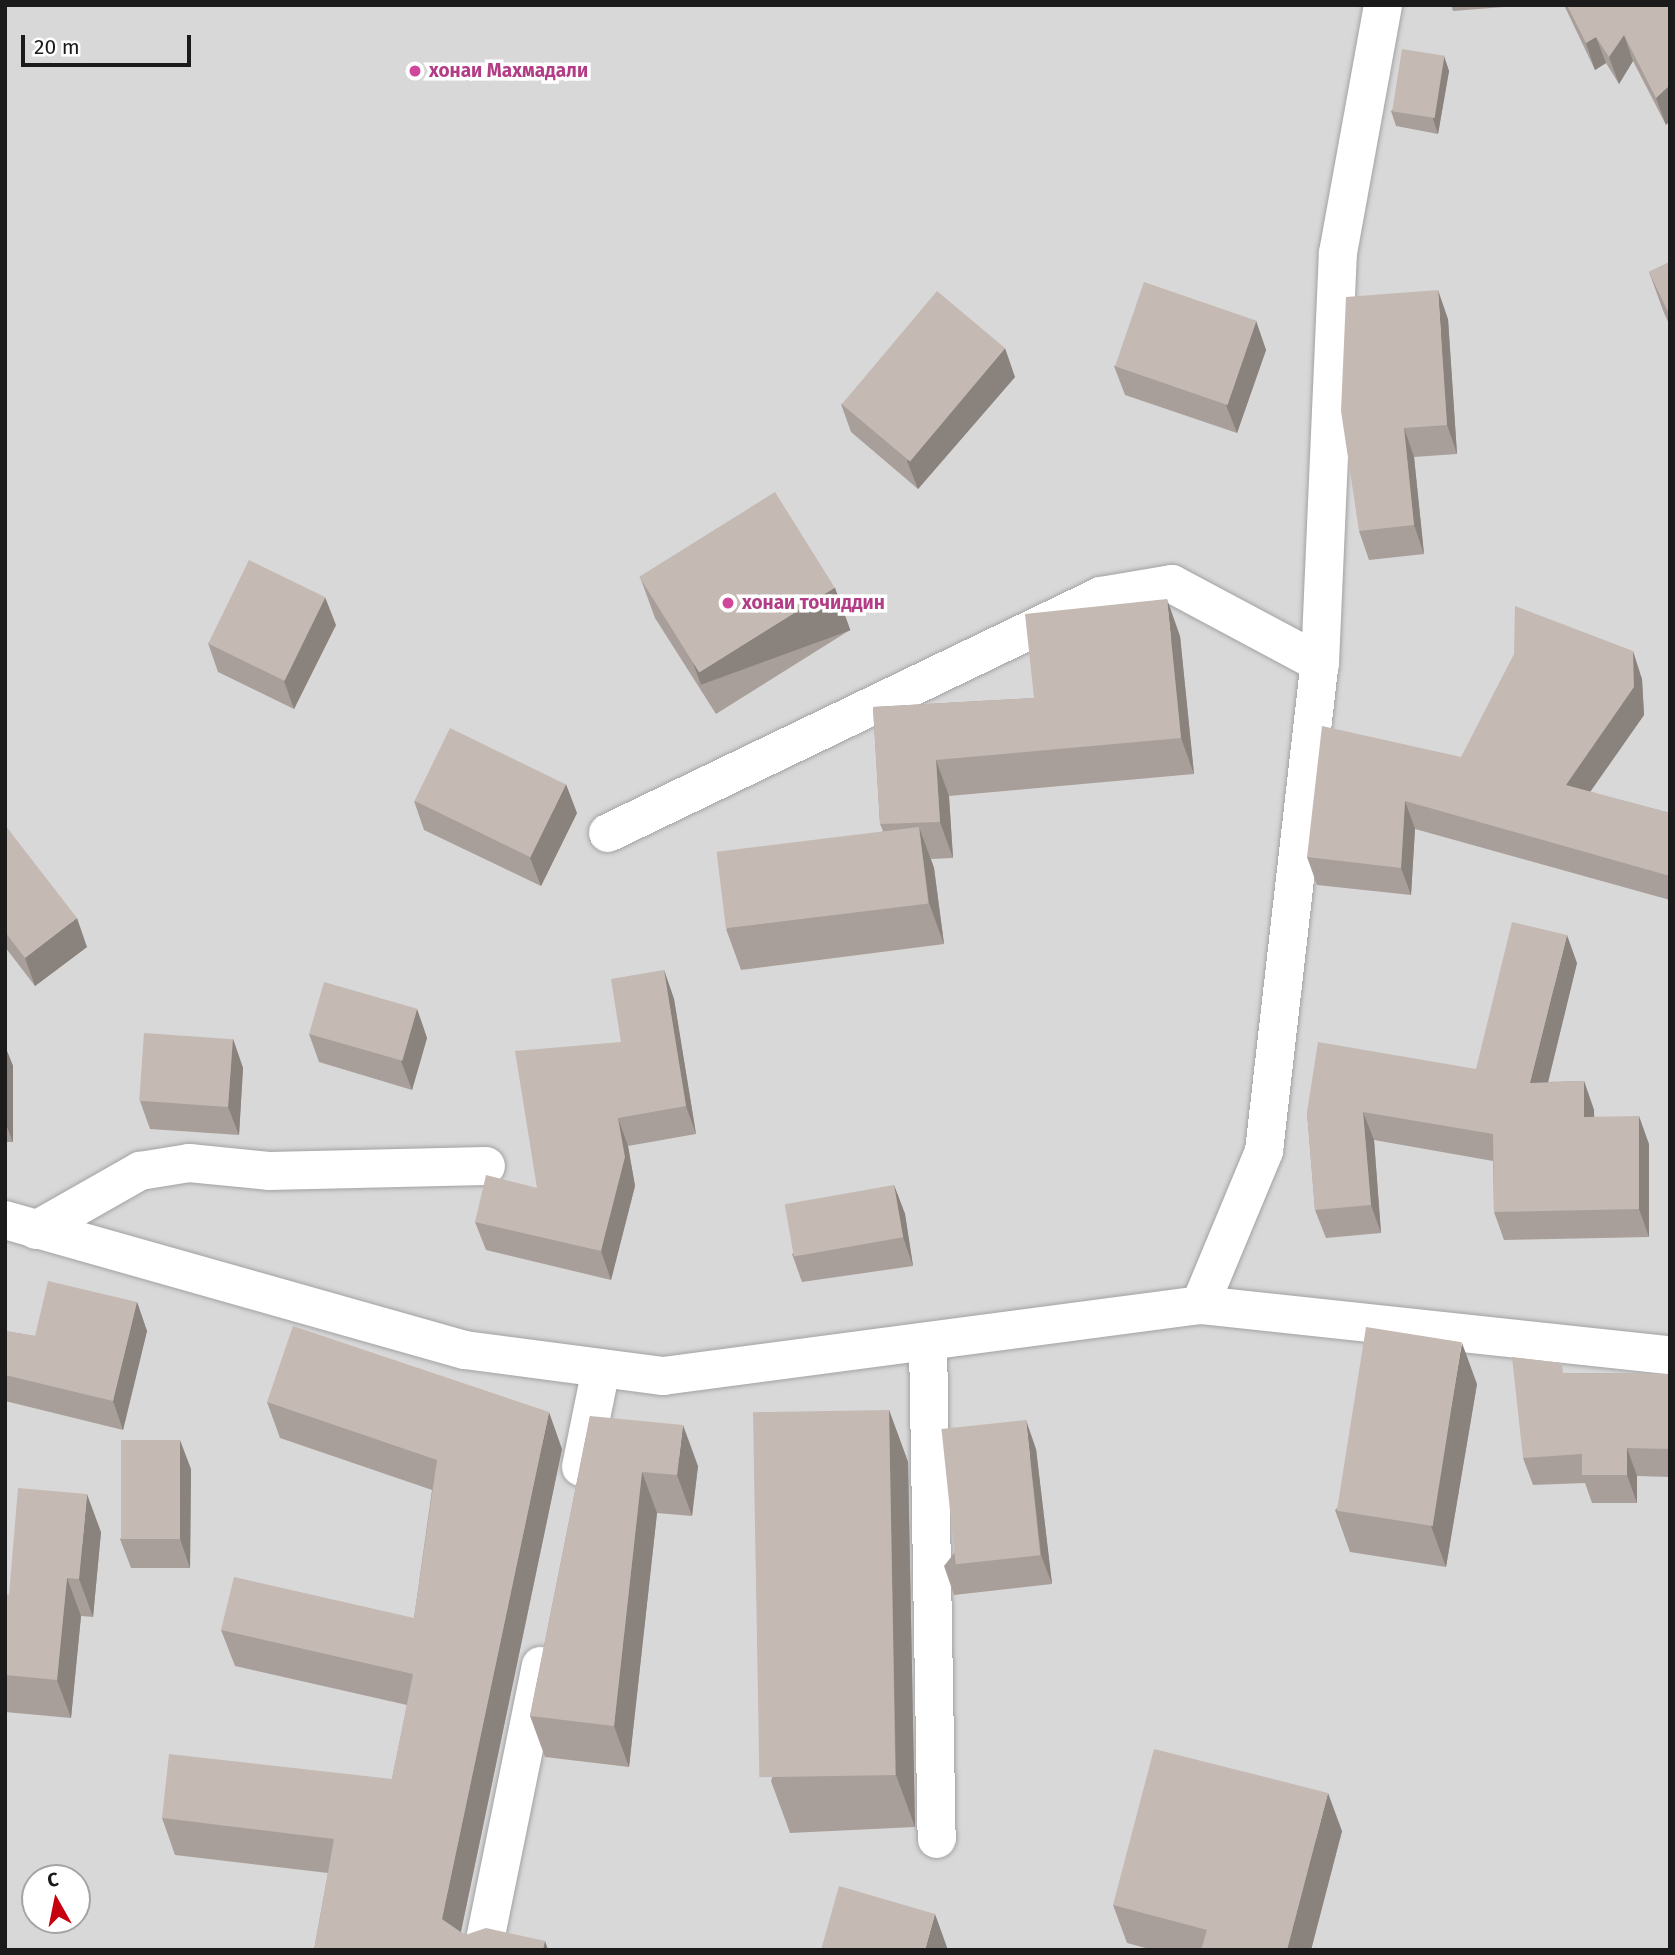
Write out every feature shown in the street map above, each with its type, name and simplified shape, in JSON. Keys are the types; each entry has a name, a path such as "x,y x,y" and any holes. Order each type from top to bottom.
{"street":[{"path":"1200,1305 1264,1151 1320,663 1338,253 1383,5"},
{"path":"608,833 1101,596 1172,584 1320,663"},
{"path":"20,1225 140,1171 189,1163 269,1171 486,1166"},
{"path":"20,1225 466,1350 663,1376 1200,1305 1669,1353"},
{"path":"928,1342 937,1839"},
{"path":"573,1504 601,1369"},
{"path":"483,1950 549,1626"}],"shaded area":[{"path":"5,5 1670,5 1670,1950 5,1950"}],"building":[{"path":"1567,5 1670,5 1670,85 1656,98 1624,35 1609,57 1596,37 1586,43"},
{"path":"1402,49 1444,56 1435,118 1392,111"},
{"path":"1670,262 1670,316 1649,272"},
{"path":"1144,282 1257,321 1228,405 1115,366"},
{"path":"1438,290 1447,425 1404,428 1414,525 1359,531 1341,411 1346,297"},
{"path":"937,291 1005,348 910,462 842,404"},
{"path":"775,492 835,588 699,673 639,577"},
{"path":"249,560 325,597 285,681 208,644"},
{"path":"1167,599 1181,738 936,760 940,822 880,824 873,707 1034,698 1025,614"},
{"path":"1515,606 1633,651 1634,687 1566,785 1670,813 1670,876 1405,801 1401,868 1307,857 1322,726 1461,757 1514,654"},
{"path":"450,728 566,785 530,857 414,801"},
{"path":"5,825 77,918 25,958 5,932"},
{"path":"919,827 928,903 726,928 717,852"},
{"path":"1512,922 1567,935 1530,1083 1584,1081 1584,1117 1639,1116 1639,1209 1494,1212 1493,1134 1363,1112 1371,1205 1315,1210 1307,1112 1318,1042 1476,1069"},
{"path":"664,970 686,1106 618,1118 625,1157 601,1251 475,1222 486,1175 537,1188 515,1051 621,1042 611,979"},
{"path":"324,982 417,1009 402,1061 309,1034"},
{"path":"144,1033 233,1039 228,1107 139,1101"},
{"path":"894,1185 903,1237 794,1256 785,1204"},
{"path":"48,1281 137,1302 113,1401 5,1375 5,1331 35,1336"},
{"path":"293,1326 549,1412 442,1919 465,1935 486,1928 545,1941 543,1950 314,1950 334,1839 162,1818 169,1754 392,1779 413,1674 221,1630 234,1577 414,1618 437,1460 267,1402"},
{"path":"1366,1327 1462,1342 1433,1526 1337,1511"},
{"path":"1512,1357 1562,1363 1563,1373 1670,1374 1670,1449 1627,1448 1627,1475 1582,1475 1582,1454 1523,1458"},
{"path":"889,1410 895,1775 759,1777 753,1412"},
{"path":"590,1416 683,1425 677,1475 642,1472 614,1726 530,1716"},
{"path":"1026,1420 1040,1555 956,1564 941,1429"},
{"path":"121,1440 180,1440 180,1539 121,1539"},
{"path":"18,1488 87,1494 79,1579 67,1578 57,1680 5,1675 5,1594 9,1595"},
{"path":"1154,1749 1328,1793 1287,1950 1201,1950 1207,1930 1113,1905"},
{"path":"839,1886 935,1914 925,1950 821,1950"}],"place":[{"name":"хонаи Махмадали","path":"415,71"},
{"name":"хонаи точиддин","path":"728,603"}]}
